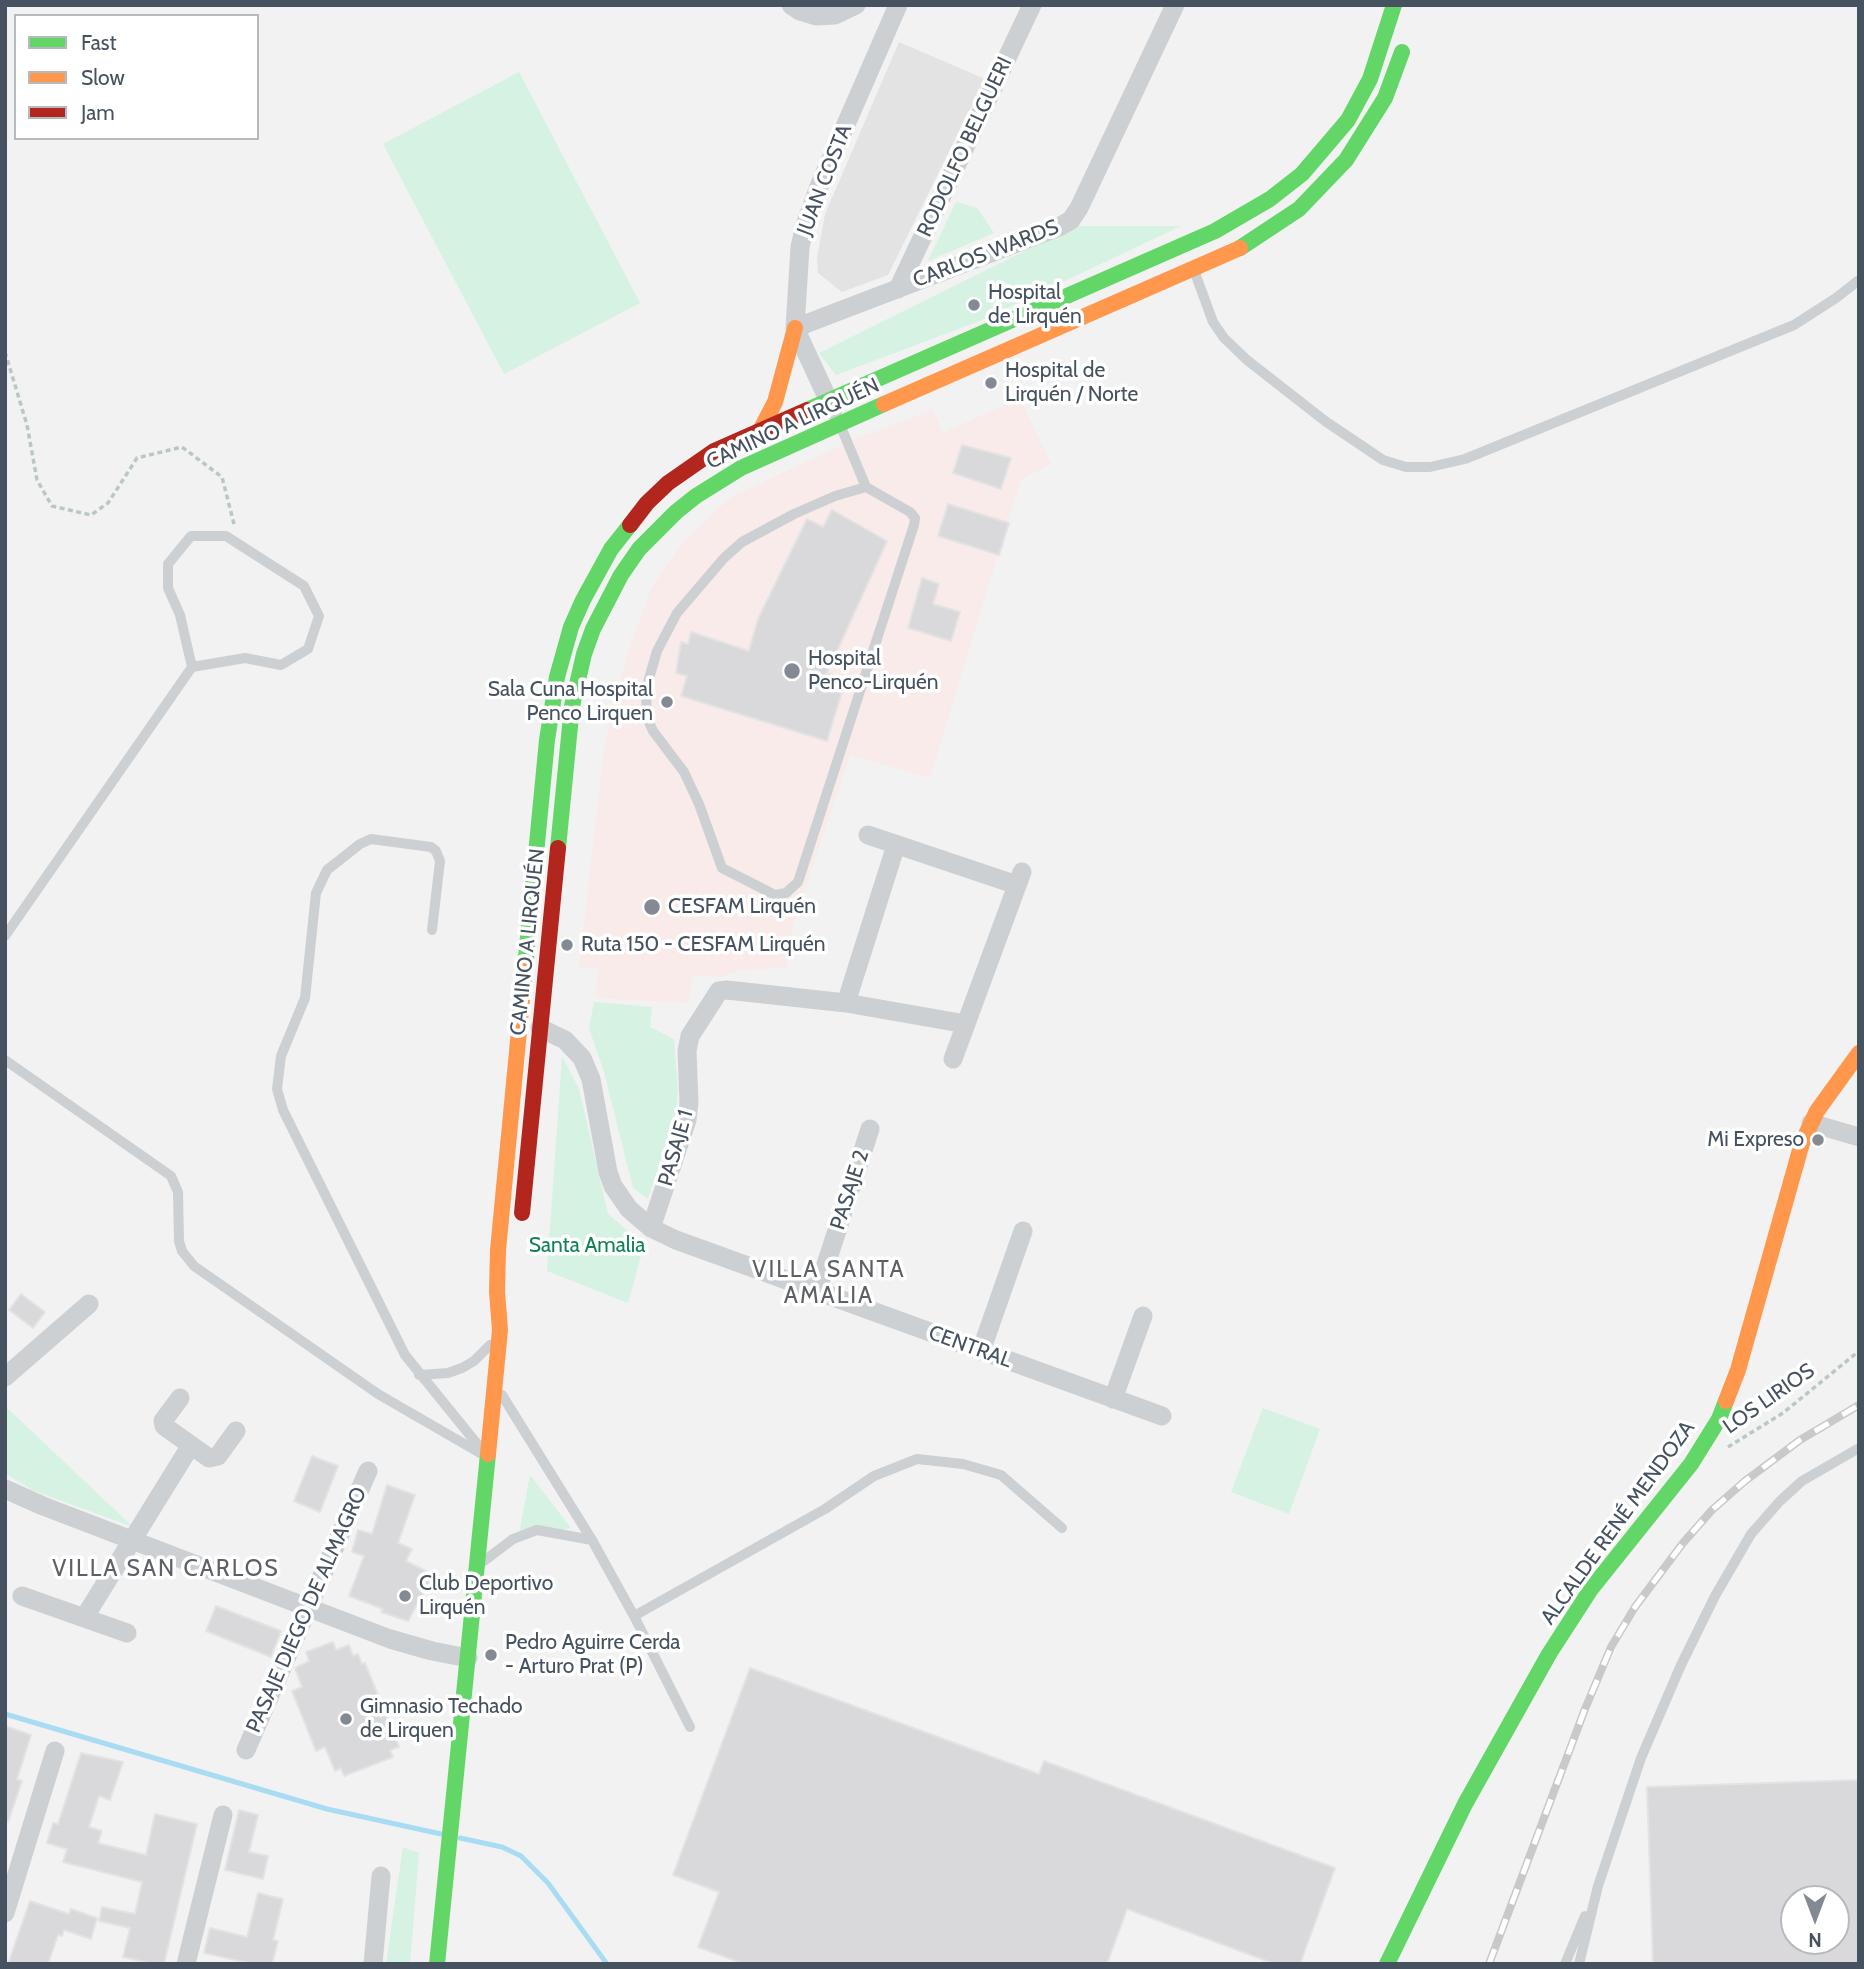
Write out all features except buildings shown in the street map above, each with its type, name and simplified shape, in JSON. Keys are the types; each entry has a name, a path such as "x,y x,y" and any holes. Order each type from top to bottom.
{"main road":[{"name":"CAMINO A LIRQUÉN","path":"437,1964 500,1330 497,1292 499,1236 547,740 551,708 571,627 596,574 611,549 647,503 690,466 714,451 1215,231 1270,199 1311,165 1348,120 1380,57 1394,5"},
{"name":"CAMINO A LIRQUÉN","path":"521,1226 572,706 584,654 606,602 639,549 696,496 741,468 1226,256 1281,223 1332,176 1352,150 1385,98 1406,39"},
{"path":"761,429 775,402 795,328"},
{"name":"ALCALDE RENÉ MENDOZA","path":"1387,1964 1465,1804 1569,1621 1615,1557 1691,1464 1719,1419 1734,1382 1792,1174 1811,1123 1859,1053"},
{"name":"CAMINO A LIRQUÉN","path":"500,1330 513,1284"}],"street":[{"path":"791,5 810,15 822,16 835,15 856,5"},
{"name":"JUAN COSTA","path":"828,399 795,328 800,247 812,204 898,5"},
{"name":"RODOLFO BELGUERI","path":"898,289 1032,5"},
{"name":"CARLOS WARDS","path":"795,328 1059,228 1071,220 1175,5"},
{"path":"828,399 839,423"},
{"path":"868,835 1019,879 953,1059"},
{"path":"896,845 846,1003 966,1024"},
{"name":"PASAJE 1","path":"651,1228 687,1120 688,1043 692,1031 719,991 846,1003"},
{"name":"CENTRAL","path":"540,1028 565,1040 582,1058 591,1079 607,1166 614,1186 629,1209 651,1228 676,1240 817,1292 1162,1416"},
{"path":"1811,1123 1859,1137"},
{"name":"PASAJE 2","path":"817,1292 870,1129"},
{"path":"981,1351 1023,1231"},
{"path":"5,1377 89,1304"},
{"path":"1113,1399 1143,1316"},
{"path":"180,1398 163,1424 209,1458 216,1458 236,1431"},
{"path":"84,1618 191,1446"},
{"name":"PASAJE DIEGO DE ALMAGRO","path":"246,1750 368,1471"},
{"path":"5,1489 43,1506 411,1646 468,1658"},
{"path":"22,1596 127,1633"},
{"path":"5,1913 55,1751"},
{"path":"186,1964 223,1815"},
{"path":"373,1964 381,1876"}],"lane":[{"path":"1194,270 1213,322 1224,338 1247,360 1335,428 1383,460 1406,467 1430,467 1465,459 1794,325 1859,280"},
{"path":"839,423 866,487 910,512 915,518 798,882 786,893 775,895 722,868 699,804 684,772 653,731 647,718 646,689 657,651 677,613 741,542 794,514 835,496 866,487"},
{"path":"5,936 192,667 246,658 281,665 308,649 319,616 304,586 226,536 191,536 168,564 168,588 180,615 192,667"},
{"path":"432,930 440,861 431,847 370,839 327,870 316,893 305,998 281,1056 277,1089 283,1110 405,1356 487,1457"},
{"path":"5,1060 171,1176 178,1192 179,1241 182,1251 194,1266 378,1394 487,1457"},
{"path":"419,1376 448,1373 462,1368 484,1352 500,1330"},
{"path":"495,1383 593,1540 690,1727"},
{"path":"1565,1964 1598,1886 1642,1758 1681,1665 1715,1596 1751,1534 1780,1501 1802,1481 1859,1448"},
{"path":"634,1616 825,1509 874,1476 917,1459 963,1464 1000,1475 1062,1528"},
{"path":"477,1570 499,1547 537,1530 593,1540"},
{"path":"1578,1964 1598,1886"}],"path":[{"path":"5,352 27,425 37,480 52,506 91,515 108,503 137,458 182,447 222,477 234,525 226,536"},
{"name":"LOS LIRIOS","path":"1723,1450 1783,1413 1859,1351"}],"shaded area":[{"path":"899,42 985,79 888,275 842,292 818,273 817,258 825,214"},
{"name":"Hospital Penco-Lirquén","path":"1020,398 1051,464 1021,479 930,778 850,755 792,928 786,968 740,970 722,977 693,975 689,1003 595,998 599,968 579,967 604,750 615,697 630,646 652,587 684,541 731,497 855,439 933,410 943,433"}],"green space":[{"path":"519,72 640,303 504,374 383,144"},
{"path":"956,202 977,208 994,233 928,261"},
{"path":"1075,226 1181,226 982,320 836,375 819,353"},
{"path":"594,1002 652,1007 650,1027 674,1039 678,1090 676,1111 648,1199 633,1188 604,1072 589,1028"},
{"name":"Santa Amalia","path":"562,1056 579,1089 608,1214 645,1241 628,1303 547,1271"},
{"path":"5,1406 133,1527 32,1490 5,1473"},
{"path":"1263,1408 1320,1429 1289,1514 1231,1492"},
{"path":"530,1475 571,1528 518,1539"},
{"path":"403,1847 419,1853 410,1964 386,1964"}],"waterway":[{"path":"5,1714 327,1809 441,1834"},
{"path":"460,1838 502,1847 521,1856 548,1883 607,1964"}],"railway":[{"path":"1489,1964 1585,1709 1611,1647 1635,1607 1683,1543 1712,1510 1745,1481 1800,1440 1859,1405"}],"traffic: fast":[{"path":"807,410 1215,231 1270,199 1302,174 1348,120 1370,79 1394,5"},
{"path":"1240,248 1299,209 1346,160 1385,98 1402,52"},
{"path":"558,848 572,706 584,654 593,629 621,575 639,549 696,496 741,468 884,404"},
{"path":"525,968 547,740 557,677 571,627 583,600 611,549 630,525"},
{"path":"1387,1964 1465,1804 1549,1654 1591,1589 1691,1464 1719,1419 1726,1401"},
{"path":"437,1964 488,1454"}],"traffic: slow":[{"path":"884,404 1240,248"},
{"path":"761,429 775,402 795,328"},
{"path":"488,1454 500,1330 498,1250 525,968"},
{"path":"1726,1401 1738,1370 1802,1143 1817,1111 1859,1053"}],"traffic: jam":[{"path":"630,525 647,503 668,483 714,451 807,410"},
{"path":"522,1213 558,848"}],"place":[{"name":"Hospital de Lirquén","path":"974,305"},
{"name":"Hospital de Lirquén / Norte","path":"991,383"},
{"name":"Hospital Penco-Lirquén","path":"792,671"},
{"name":"Sala Cuna Hospital Penco Lirquen","path":"667,702"},
{"name":"CESFAM Lirquén","path":"652,907"},
{"name":"Ruta 150 - CESFAM Lirquén","path":"567,945"},
{"name":"Mi Expreso","path":"1818,1140"},
{"name":"Club Deportivo Lirquén","path":"405,1596"},
{"name":"Pedro Aguirre Cerda - Arturo Prat (P)","path":"491,1655"},
{"name":"Gimnasio Techado de Lirquen","path":"346,1719"}],"district":[{"name":"VILLA SANTA AMALIA","path":"829,1283"},
{"name":"VILLA SAN CARLOS","path":"166,1569"}]}
